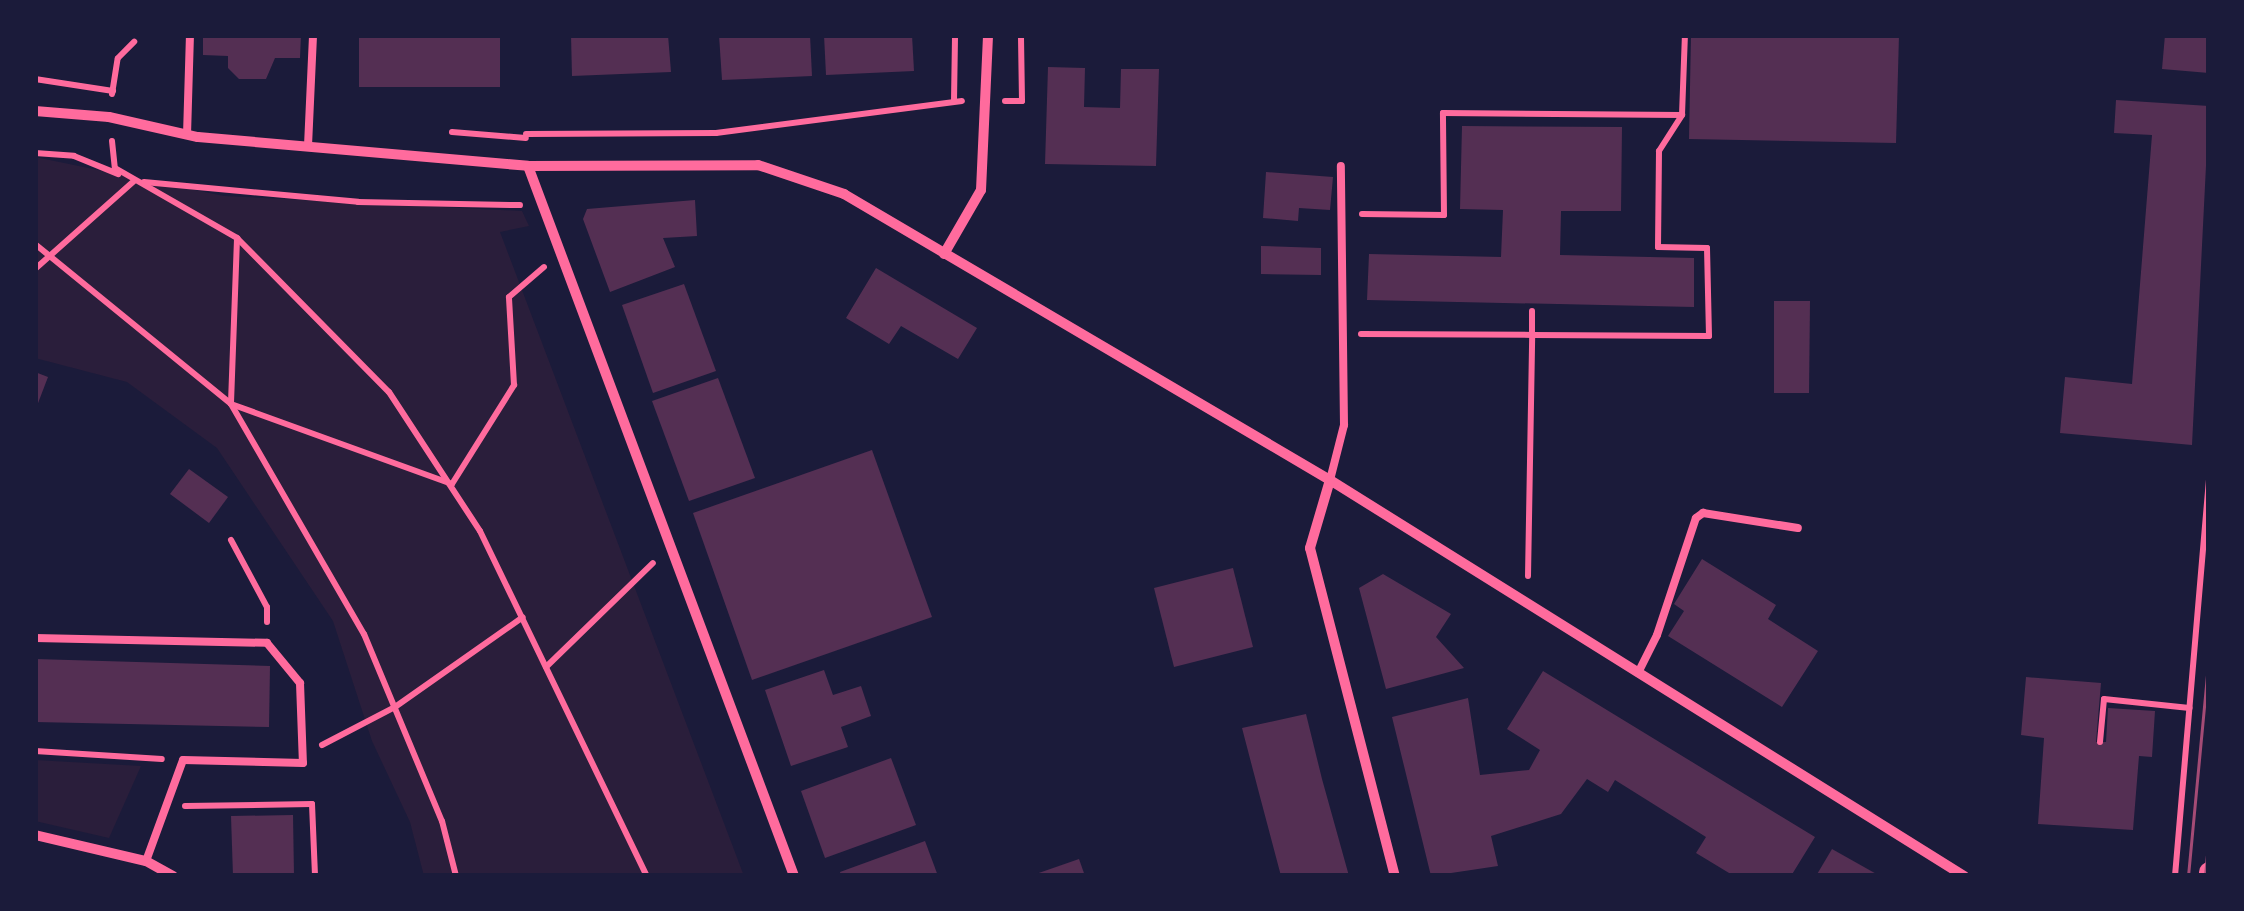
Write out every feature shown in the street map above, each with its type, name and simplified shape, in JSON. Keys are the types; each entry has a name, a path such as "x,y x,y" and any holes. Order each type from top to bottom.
{"street":[{"path":"944,254 981,190 988,35"},
{"path":"35,110 187,134 528,166 758,165 844,194 1330,480 1964,876"},
{"path":"528,166 794,876"},
{"path":"1330,480 1310,548 1394,876"},
{"path":"35,835 146,861 172,874"}],"lane":[{"path":"187,134 190,35"},
{"path":"308,146 313,35"},
{"path":"1330,480 1344,425 1341,166"},
{"path":"1638,673 1696,518 1704,514 1798,528"},
{"path":"35,638 267,644 300,683 303,763 184,760 146,861"}],"path":[{"path":"954,101 956,35"},
{"path":"526,134 716,133 954,101 1022,101 1022,35"},
{"path":"1345,334 1709,336 1707,248 1658,247 1659,151 1682,115 1685,35"},
{"path":"112,90 118,58 134,42"},
{"path":"1341,214 1444,215 1443,113 1682,115"},
{"path":"35,152 74,156 134,181 237,238 389,392 452,484 523,617 647,876"},
{"path":"35,269 134,181 358,202 517,206 540,196"},
{"path":"237,238 231,404 364,634 442,821 456,876"},
{"path":"35,244 231,404 452,484"},
{"path":"452,484 514,385 509,297 560,252"},
{"path":"1529,553 1532,311"},
{"path":"2175,876 2209,480"},
{"path":"231,540 267,607 267,644"},
{"path":"546,667 670,546"},
{"path":"323,744 395,707 523,617"},
{"path":"2100,742 2104,699 2190,708"},
{"path":"35,751 184,760"},
{"path":"166,806 312,804 315,876"}],"shaded area":[{"path":"35,157 224,196 522,211 529,226 500,232 744,876 424,876 410,822 372,741 333,621 217,448 127,382 35,358"},
{"path":"35,760 141,766 109,838 35,821"}],"building":[{"path":"203,35 301,35 300,58 275,58 266,79 239,79 228,68 228,56 203,55"},
{"path":"359,35 500,35 500,87 359,87"},
{"path":"571,35 668,35 671,72 572,76"},
{"path":"719,35 810,35 812,76 722,80"},
{"path":"824,35 912,35 914,71 826,75"},
{"path":"1691,35 1899,35 1896,143 1689,139"},
{"path":"2165,35 2209,35 2209,73 2162,69"},
{"path":"1048,67 1085,68 1084,107 1120,108 1121,69 1159,69 1156,166 1045,164"},
{"path":"2116,100 2209,106 2192,445 2060,433 2065,377 2132,384 2152,135 2114,133"},
{"path":"1462,126 1622,127 1621,211 1561,211 1560,255 1694,258 1694,307 1367,300 1369,254 1501,257 1503,210 1460,209"},
{"path":"1266,172 1333,177 1330,210 1299,208 1298,221 1263,218"},
{"path":"695,200 697,236 663,238 675,267 610,292 583,219 587,209"},
{"path":"1261,246 1321,248 1321,275 1261,274"},
{"path":"876,268 977,328 958,359 901,326 889,344 846,318"},
{"path":"684,284 716,371 653,393 622,305"},
{"path":"1774,301 1810,301 1809,393 1774,393"},
{"path":"35,372 48,377 35,411"},
{"path":"718,378 755,478 689,501 652,401"},
{"path":"872,450 932,617 752,680 693,513"},
{"path":"189,469 228,497 209,523 170,494"},
{"path":"1702,559 1776,605 1768,619 1818,651 1782,707 1668,636 1684,611 1674,604"},
{"path":"1233,568 1253,647 1174,667 1154,588"},
{"path":"1383,574 1451,614 1436,637 1464,668 1386,689 1359,588"},
{"path":"35,659 270,666 269,727 35,722"},
{"path":"824,670 833,695 861,686 871,716 841,727 848,747 791,766 765,690"},
{"path":"1543,671 1815,837 1791,876 1734,876 1696,853 1706,837 1615,780 1608,792 1587,779 1561,814 1491,836 1498,866 1431,876 1392,717 1468,698 1480,775 1529,770 1540,750 1507,729"},
{"path":"2026,677 2101,683 2096,742 2106,742 2108,708 2155,711 2152,757 2139,756 2133,830 2038,824 2044,738 2021,735"},
{"path":"1306,714 1349,876 1281,876 1242,728"},
{"path":"891,758 916,825 825,858 801,791"},
{"path":"293,815 294,876 233,876 231,816"},
{"path":"925,841 938,876 841,876 840,872"},
{"path":"1832,849 1880,876 1816,876"},
{"path":"1079,859 1085,876 1033,876 1033,875"}],"tram line":[{"path":"2188,876 2209,652"},
{"path":"2205,876 2209,834"}]}
